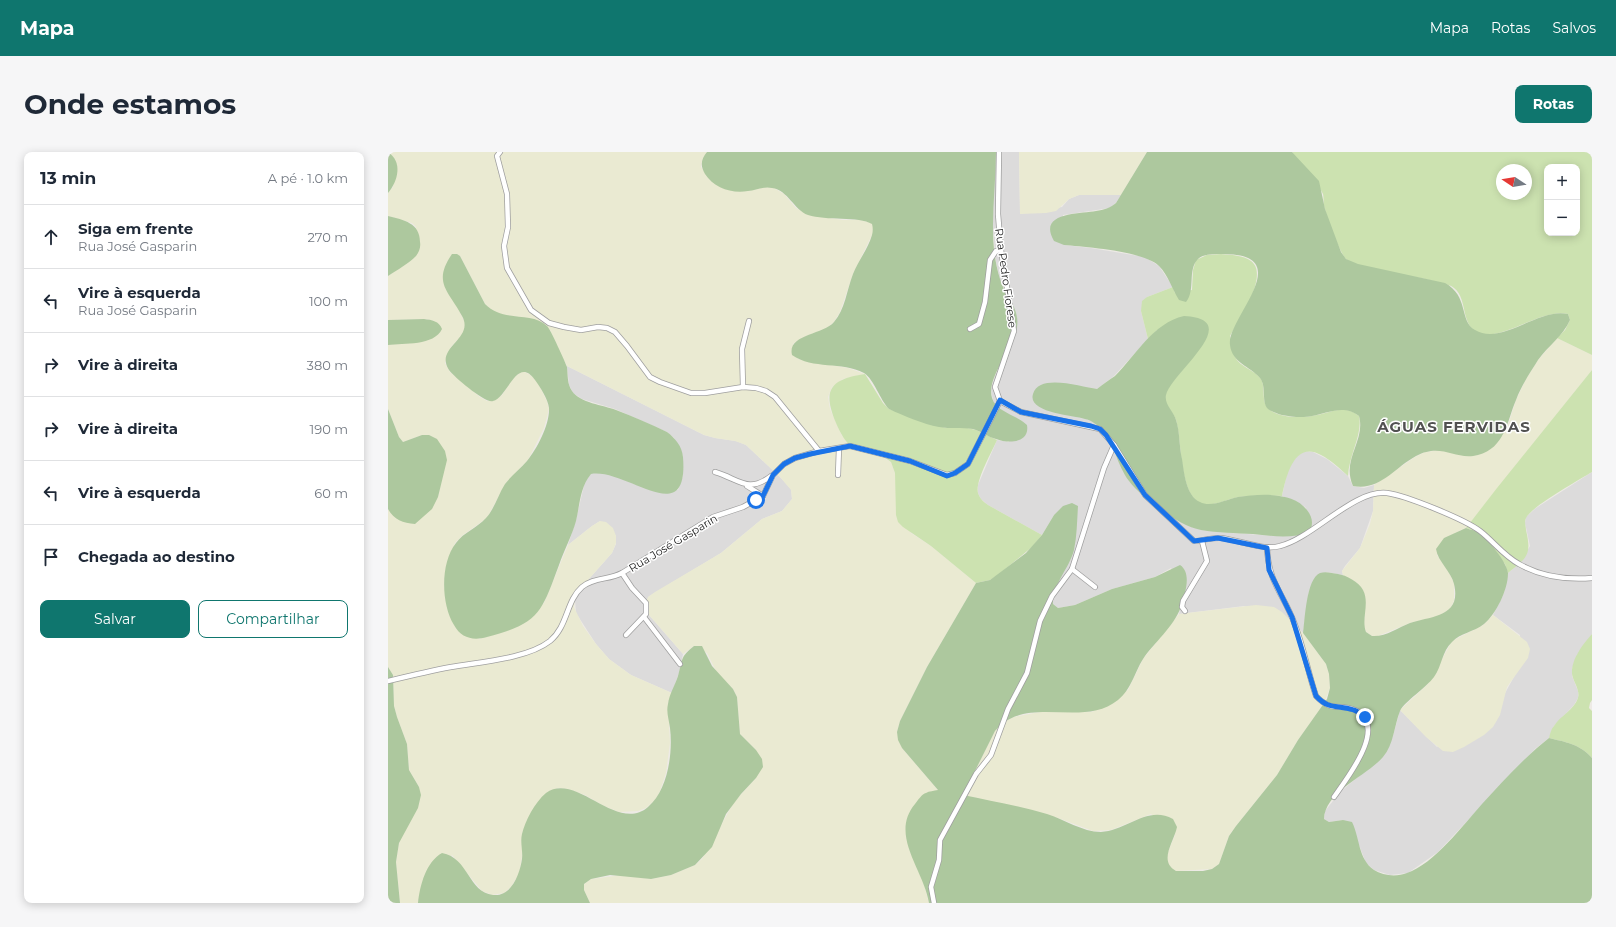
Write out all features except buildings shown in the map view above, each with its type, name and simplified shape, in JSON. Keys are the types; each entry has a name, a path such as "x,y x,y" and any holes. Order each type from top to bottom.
{"street":[{"path":"500,152 497,156 507,194 508,227 504,246 507,268 531,310 549,323 564,327 580,330 598,327 607,328 615,332 650,377 691,393 706,393 743,387 766,391 775,398 796,426 819,451"},
{"name":"Rua Pedro Fiorese","path":"998,152 998,214 1000,250 1014,331 996,387 1000,400"},
{"path":"970,329 979,324 985,302 990,260 996,251 1000,250"},
{"path":"743,387 742,349 749,321"},
{"path":"748,486 762,482 773,475 784,464 795,458 819,451 850,446 910,461 947,476 955,473 968,464 1000,400 1021,412 1100,429 1114,445 1145,495 1194,541 1218,538 1267,548 1279,547 1293,542 1354,503 1372,494 1386,493 1403,496 1465,522 1479,530 1518,564 1535,571 1563,579 1592,578"},
{"path":"934,903 931,887 939,860 940,840 976,774 991,755 1008,709 1026,673 1040,621 1052,596 1072,569 1104,468 1114,445"},
{"path":"838,475 839,448"},
{"path":"714,472 731,477 763,496 773,475"},
{"name":"Rua José Gasparin","path":"388,681 451,667 469,666 538,649 550,641 562,629 575,595 582,587 592,581 601,578 614,577 622,573 713,517 743,507 763,496"},
{"path":"1185,611 1182,607 1183,601 1207,561 1202,541"},
{"path":"1267,548 1269,570 1292,617 1316,696 1324,704 1332,708 1354,710 1365,717 1369,726 1368,739 1362,753 1334,797"},
{"path":"1072,569 1095,587"},
{"path":"622,573 632,588 646,602 646,614 626,635"},
{"path":"644,617 680,664"}],"shaded area":[{"path":"996,152 1019,152 1020,214 1062,207 1069,199 1079,195 1121,195 1116,203 1110,208 1063,215 1064,245 1145,257 1159,266 1173,287 1147,297 1141,311 1148,339 1114,376 1097,389 1087,388 1084,418 1092,421 1101,428 1130,482 1169,515 1191,527 1218,532 1274,536 1310,515 1305,507 1282,496 1287,473 1293,461 1297,456 1305,451 1313,452 1327,459 1348,476 1353,486 1364,488 1374,485 1373,511 1360,548 1345,566 1342,571 1343,575 1326,572 1309,591 1303,633 1290,619 1244,606 1179,614 1184,596 1171,568 1155,577 1112,589 1075,605 1058,608 1053,604 1054,515 1042,535 988,505 981,499 978,493 978,485 997,440 1009,442 1003,411 993,402 991,388 995,376 1012,344 1017,327 1011,300 1000,281 996,262 992,220"},
{"path":"567,366 704,435 736,441 746,445 791,489 792,499 782,511 762,519 721,553 648,597 649,615 683,654 680,670 672,693 631,675 609,659 596,644 576,613 575,599 580,589 612,553 616,544 616,536 600,521 568,545 576,520 585,481 591,473 601,472 678,490 683,476 683,456 674,438 667,432 615,409 582,399 573,393 569,385"},
{"path":"1592,472 1592,634 1576,658 1572,669 1572,676 1578,691 1578,698 1574,705 1554,726 1549,738 1535,749 1438,852 1408,873 1390,875 1374,870 1366,863 1359,845 1343,820 1329,822 1324,819 1325,811 1340,792 1383,756 1393,736 1400,710 1437,747 1504,695 1515,675 1520,635 1493,615 1504,593 1508,573 1520,563 1530,546 1525,523 1526,517 1536,508"}],"green space":[{"path":"388,152 396,161 397,172 394,183 388,193"},
{"path":"389,152 707,152 702,161 701,167 711,181 748,191 766,187 774,188 784,194 796,208 809,215 843,220 860,220 872,223 874,230 853,274 840,312 834,322 827,328 802,338 793,344 798,359 848,368 865,374 843,379 832,387 828,397 830,409 842,436 891,462 895,473 897,490 911,533 931,546 976,583 927,667 900,721 897,732 902,748 938,790 909,849 923,880 929,903 590,903 584,890 584,884 591,879 622,875 651,879 671,875 695,865 702,859 734,802 756,778 756,750 740,734 737,697 733,689 717,673 707,653 694,646 683,654 649,615 645,604 648,597 721,553 762,519 782,511 792,499 791,490 780,477 746,445 735,441 704,435 567,366 556,347 550,330 529,319 498,314 491,311 485,304 460,256 459,310 466,325 463,334 451,347 445,363 450,372 480,397 487,401 493,401 502,395 513,378 521,372 525,372 532,376 538,383 547,401 549,409 544,428 528,460 506,483 487,518 463,535 455,543 445,573 444,588 479,639 517,627 544,603 568,545 600,521 606,522 613,528 616,536 616,543 612,553 580,589 575,599 574,607 583,626 609,659 631,675 672,693 668,703 670,743 666,773 660,791 656,799 646,808 638,811 619,812 604,806 585,795 568,789 558,788 547,793 540,800 528,820 522,834 522,857 519,874 511,887 504,893 492,895 482,891 452,855 419,898 418,903 400,903 396,862 399,843 419,787 409,770 407,744 394,706 393,675 388,667 388,509 391,513 438,497 441,482 422,435 403,442 399,437 388,409 388,345 394,344 434,321 425,319 388,320 388,276 410,261 416,227 412,223 388,216 388,193 393,187 395,161"},
{"path":"707,152 996,152 993,216 994,248 1000,279 1014,308 1017,327 1015,336 996,372 991,390 994,403 998,407 1027,425 1027,431 1022,439 1012,442 1001,441 973,429 943,428 920,422 889,409 871,380 864,373 846,367 818,364 800,360 792,355 792,348 795,343 800,339 829,326 838,317 853,274 866,250 873,232 872,224 859,220 824,218 808,215 799,209 782,192 772,188 742,192 724,189 713,183 703,171 703,157"},
{"path":"1019,152 1147,152 1121,195 1079,195 1069,199 1056,211 1020,214"},
{"path":"1147,152 1292,152 1319,181 1325,209 1341,252 1346,259 1358,264 1445,283 1453,288 1458,295 1470,326 1475,330 1486,334 1509,330 1533,320 1557,313 1568,314 1570,320 1567,326 1538,360 1523,385 1500,440 1487,451 1478,455 1462,456 1441,451 1425,452 1408,461 1379,482 1363,487 1353,486 1350,476 1350,467 1359,434 1359,416 1353,412 1342,410 1336,410 1309,417 1294,417 1271,411 1266,406 1263,386 1260,378 1238,360 1231,351 1230,345 1232,334 1254,289 1258,275 1256,264 1244,257 1218,254 1200,257 1193,269 1191,292 1186,302 1179,300 1162,270 1152,261 1128,253 1064,245 1054,241 1050,232 1051,224 1056,220 1071,214 1104,209 1116,203"},
{"path":"1292,152 1592,152 1592,355 1557,338 1565,330 1570,320 1568,314 1558,313 1548,315 1503,332 1483,334 1470,327 1459,293 1453,287 1430,280 1364,267 1346,259 1337,243 1324,205 1323,194"},
{"path":"388,216 400,219 414,226 419,236 420,249 416,256 388,276"},
{"path":"452,254 457,254 460,256 485,304 492,310 509,315 534,319 549,328 566,364 569,386 576,395 586,401 616,410 667,432 678,443 683,457 682,479 676,490 666,494 606,475 591,474 582,490 576,521 548,595 536,614 518,627 477,639 464,636 460,633 450,616 444,584 447,561 451,551 459,539 479,525 486,518 492,510 505,484 531,456 545,429 549,408 541,390 529,374 523,372 518,375 498,398 493,401 489,401 463,384 449,370 446,362 447,355 460,337 465,324 462,316 448,293 443,280 443,272"},
{"path":"1221,254 1244,258 1251,261 1256,268 1257,277 1251,298 1230,336 1234,355 1237,360 1261,379 1265,402 1268,408 1277,414 1295,417 1307,417 1336,410 1347,410 1359,416 1360,423 1358,437 1348,476 1332,462 1321,455 1312,452 1304,452 1298,456 1289,471 1282,496 1244,496 1220,503 1209,504 1200,503 1193,497 1188,488 1182,465 1176,420 1165,401 1167,390 1183,369 1157,330 1148,339 1141,311 1142,301 1147,297 1173,287 1175,293 1192,290 1193,270 1196,260 1207,255"},
{"path":"1184,316 1202,319 1208,327 1207,337 1171,385 1166,395 1166,402 1175,417 1186,483 1192,495 1195,499 1204,504 1214,504 1238,497 1255,495 1275,495 1284,497 1301,504 1307,510 1312,523 1310,532 1296,536 1227,533 1201,530 1182,523 1162,511 1135,488 1121,468 1109,440 1097,425 1091,421 1044,409 1037,405 1033,400 1033,394 1037,388 1043,384 1061,383 1097,389 1115,376 1146,341 1163,325"},
{"path":"388,320 432,320 439,324 442,329 438,334 426,341 388,345"},
{"path":"1557,338 1592,355 1592,370 1466,528 1459,531 1437,555 1449,572 1454,584 1454,601 1450,609 1437,617 1410,623 1378,636 1372,636 1366,632 1364,626 1365,599 1357,583 1343,575 1342,571 1360,548 1370,524 1373,511 1374,485 1415,457 1425,452 1442,450 1467,456 1478,455 1508,425 1516,400 1526,379 1538,360"},
{"path":"1592,370 1592,472 1546,500 1530,513 1525,521 1528,551 1524,559 1508,573 1505,564 1477,532 1466,528"},
{"path":"865,374 883,403 889,409 946,428 963,427 976,430 997,440 981,474 978,493 982,500 988,505 1042,535 1032,547 998,575 990,580 976,583 931,546 898,522 896,515 895,473 891,462 882,457 851,446 841,434 832,412 830,394 832,388 844,379"},
{"path":"388,409 399,437 403,442 422,435 429,435 437,439 445,451 447,460 438,497 432,509 415,524 399,520 390,513 388,509"},
{"path":"1072,503 1078,506 1074,550 1055,590 1053,604 1058,608 1075,605 1112,589 1155,577 1180,565 1184,569 1187,578 1182,604 1166,632 1145,656 1123,696 1104,708 1088,712 1038,712 1023,714 1008,720 995,731 963,795 1037,811 1053,816 1080,828 1101,832 1120,828 1146,817 1164,815 1173,819 1177,827 1168,857 1168,862 1171,867 1176,871 1203,871 1212,869 1219,864 1229,836 1277,775 1298,740 1327,699 1330,688 1329,674 1326,664 1303,633 1307,600 1315,577 1320,573 1329,572 1352,579 1361,587 1365,595 1366,606 1364,622 1366,632 1372,636 1387,634 1410,623 1435,616 1449,609 1453,603 1455,595 1454,584 1439,558 1436,549 1444,538 1466,528 1478,532 1486,539 1507,568 1508,573 1504,594 1493,614 1484,624 1455,639 1449,646 1434,677 1406,703 1400,711 1392,741 1387,752 1376,764 1339,792 1331,800 1326,809 1324,819 1329,822 1343,820 1352,822 1362,854 1374,870 1382,874 1390,875 1407,873 1417,868 1438,853 1506,778 1531,753 1549,738 1566,742 1587,753 1592,758 1592,903 929,903 926,891 910,853 906,828 908,816 920,797 927,792 938,790 902,748 898,740 897,732 900,721 927,667 976,583 990,580 1026,553 1042,535 1054,515 1063,506"},
{"path":"1256,605 1274,607 1282,612 1303,633 1326,664 1329,674 1330,688 1323,705 1298,740 1277,775 1229,836 1219,864 1212,869 1176,871 1171,869 1167,861 1167,854 1175,835 1151,814 1111,830 1093,831 1058,818 963,795 995,731 1002,723 1014,717 1040,712 1092,712 1128,690 1143,659 1179,614"},
{"path":"1493,615 1527,642 1530,649 1528,658 1507,687 1500,715 1493,727 1484,735 1464,747 1453,752 1443,751 1426,737 1400,710 1428,684 1452,641 1483,625"},
{"path":"1592,634 1592,700 1589,708 1592,711 1592,758 1577,747 1566,742 1549,738 1553,727 1573,706 1578,698 1578,690 1572,672 1574,660"},
{"path":"694,646 702,646 712,666 733,689 737,697 740,734 756,750 762,759 763,767 756,778 741,794 726,814 712,847 695,865 671,875 651,879 610,875 591,879 584,884 584,890 590,903 418,903 422,882 428,868 436,857 442,853 451,856 458,861 478,888 485,893 500,895 510,888 517,877 521,865 521,837 525,823 534,806 546,793 558,788 570,790 610,809 623,813 636,813 648,807 655,800 665,781 670,760 671,738 667,707 684,656"},
{"path":"388,667 393,675 394,706 407,744 409,770 419,787 421,795 418,808 399,843 396,862 400,903 388,903"}],"district":[{"name":"ÁGUAS FERVIDAS","path":"1454,427"}],"route":[{"path":"756,500 763,496 773,475 784,464 795,458 819,451 850,446 923,465 947,476 955,473 968,464 1000,400 1021,412 1100,429 1114,445 1133,479 1145,495 1194,541 1218,538 1233,539 1267,548 1269,570 1277,590 1292,617 1316,696 1324,704 1332,708 1354,710 1365,717"}]}
